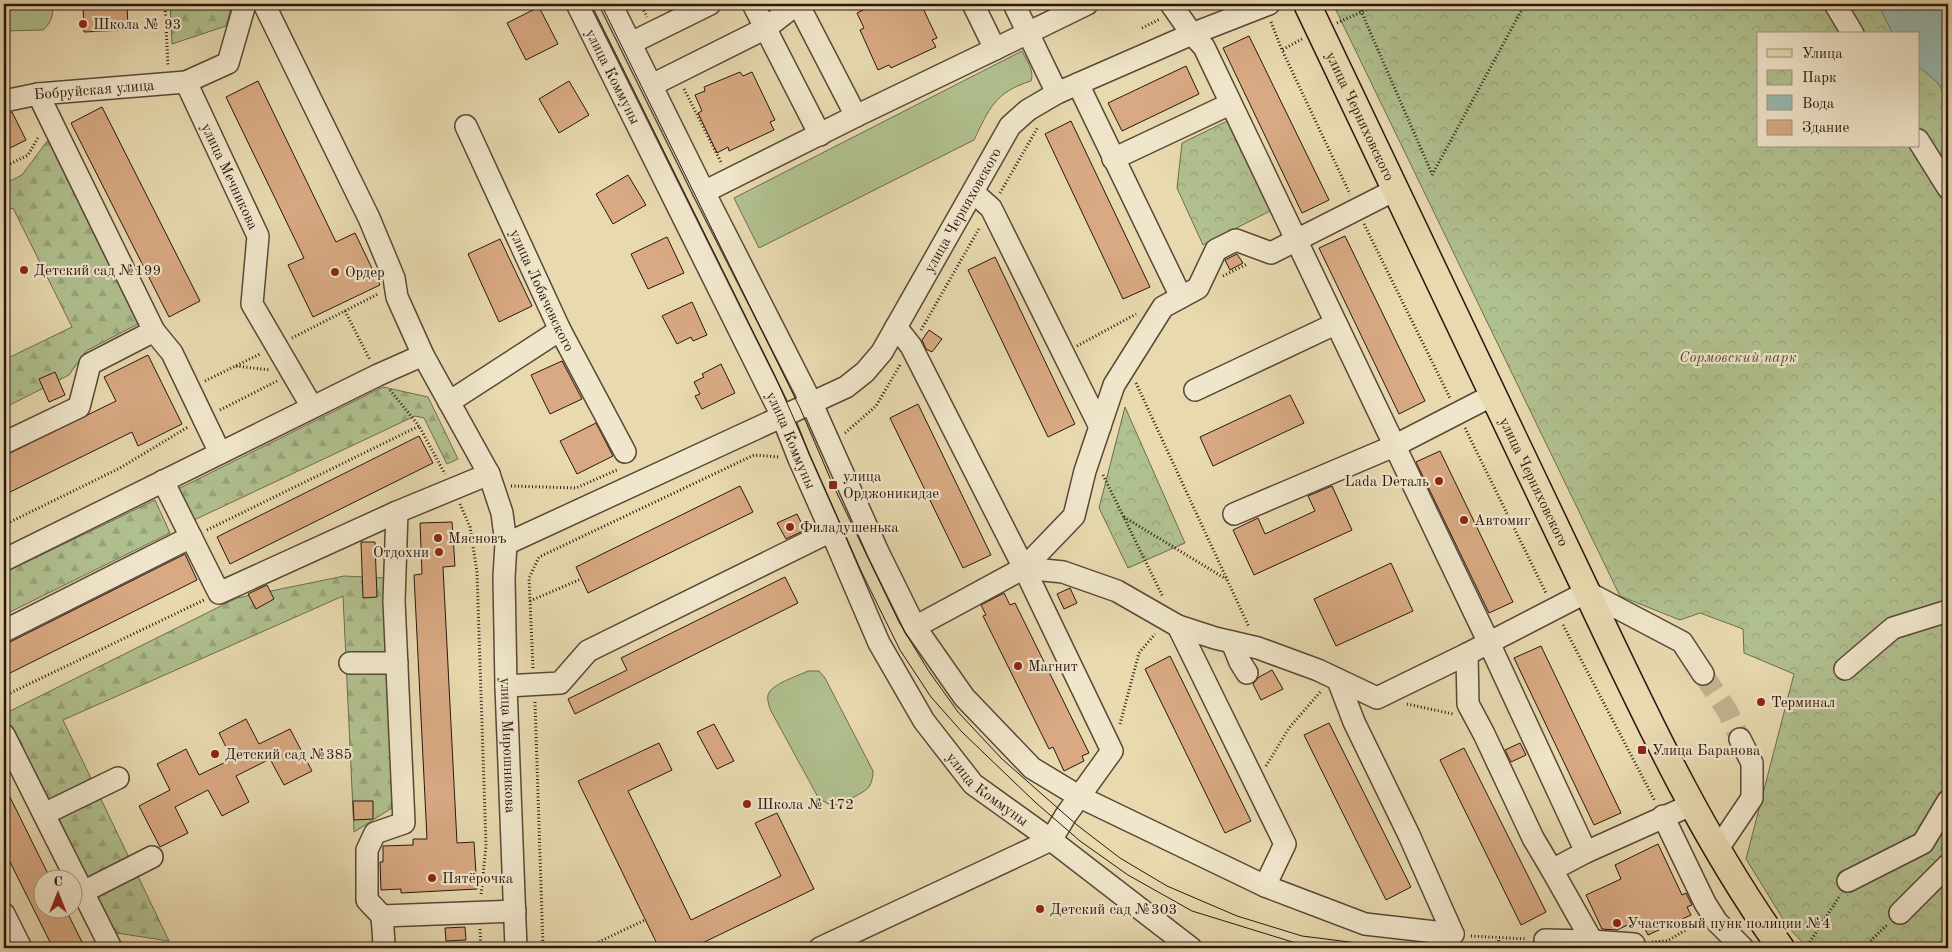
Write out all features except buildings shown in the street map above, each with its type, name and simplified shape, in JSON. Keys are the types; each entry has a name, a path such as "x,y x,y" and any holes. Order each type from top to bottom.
{"main road":[{"name":"улица Черняховского","path":"1307,4 1493,396 1691,805 1756,914 1781,948"}],"street":[{"name":"Бобруйская улица","path":"4,101 38,94 186,82 228,63 245,4"},
{"path":"264,4 369,218 394,278 397,297 423,355 489,474 502,513 506,544 798,409"},
{"name":"улица Коммуны","path":"578,4 798,409 878,552 916,627 964,696 1032,768 1080,797 1265,886 1365,924 1453,934"},
{"name":"улица Коммуны","path":"611,4 704,192 798,409 799,459 879,643 924,721 973,784 1051,840"},
{"path":"631,43 710,4"},
{"path":"754,4 820,135"},
{"path":"652,85 766,28 798,4 856,116"},
{"path":"973,4 995,49"},
{"path":"1014,4 1057,93"},
{"path":"704,192 1087,4"},
{"path":"1171,4 1192,34 1204,47 1489,643 1586,852"},
{"name":"улица Черняховского","path":"798,409 846,387 865,372 882,352 974,193 1010,126 1028,110 1057,93 1192,34 1268,4"},
{"path":"1835,4 1852,32"},
{"name":"улица Мечникова","path":"186,82 258,236 252,304 312,408"},
{"path":"1078,84 1114,159 1189,292"},
{"path":"38,94 154,331 172,353 220,453"},
{"path":"1114,159 1230,104"},
{"name":"улица Лобачевского","path":"466,126 560,330 625,452"},
{"path":"1920,143 1948,188"},
{"path":"916,627 1024,568 1074,516 1114,385 1163,307 1189,292 1216,250 1236,240 1271,253 1296,242 1395,190"},
{"path":"974,193 991,208 1100,427"},
{"path":"1195,390 1335,324"},
{"path":"820,948 1051,840 1112,751 1024,568 911,346 896,328"},
{"path":"449,402 560,330"},
{"path":"4,443 79,407 90,364 154,331"},
{"path":"4,560 378,375 423,355"},
{"path":"1234,514 1394,446 1493,396"},
{"path":"163,481 220,593 397,512 489,474"},
{"path":"381,948 384,943 382,916 367,900 367,850 375,832 404,823 394,601 397,512"},
{"path":"506,686 560,683 588,651 831,531"},
{"path":"4,631 191,537"},
{"name":"улица Мирошникова","path":"506,544 504,577 506,686 516,948"},
{"path":"1024,568 1063,572 1117,591 1172,623 1258,648 1336,679 1377,698 1587,592 1682,642 1703,674"},
{"path":"1845,669 1893,628 1948,611"},
{"path":"1172,623 1285,844 1265,886"},
{"path":"1232,642 1240,662 1247,673"},
{"path":"1467,654 1468,704 1533,838 1592,941"},
{"path":"350,663 397,663"},
{"path":"1336,679 1354,722 1409,835 1453,934"},
{"path":"4,735 111,948"},
{"path":"1718,850 1752,798 1752,763 1740,739"},
{"path":"44,814 118,778"},
{"path":"1848,881 1923,843 1948,802"},
{"path":"1552,870 1586,852 1691,805"},
{"path":"1663,816 1705,903 1717,922 1743,948"},
{"path":"1051,840 1191,948"},
{"path":"83,892 152,857"},
{"path":"1900,913 1948,865"},
{"path":"382,916 515,911"},
{"path":"4,914 21,948"},
{"path":"1545,940 1634,944"}],"path":[{"path":"641,4 654,31"},
{"path":"1358,4 1432,175 1525,4"},
{"path":"1319,29 1379,4"},
{"path":"676,74 730,180"},
{"path":"4,167 28,155 49,117"},
{"path":"1189,292 1271,253"},
{"path":"345,311 378,375 420,426 453,488 470,527 477,572 486,846 480,913 481,948"},
{"path":"1063,353 1137,314"},
{"path":"1127,363 1258,648"},
{"path":"236,366 293,373"},
{"path":"4,525 120,468 203,418 293,373"},
{"path":"191,537 420,426"},
{"path":"1092,452 1172,623 1139,653 1112,751"},
{"path":"1124,517 1226,579"},
{"path":"530,601 581,579"},
{"path":"4,696 220,593"},
{"path":"1256,784 1290,728 1336,679"},
{"path":"1377,698 1476,719"},
{"path":"1806,948 1835,905 1848,881"},
{"path":"1863,948 1900,913"},
{"path":"1634,944 1667,940 1713,915"},
{"path":"586,948 645,920"},
{"path":"1453,934 1545,940"},
{"path":"1498,948 1499,938"}],"green space":[{"path":"4,4 53,4 52,15 43,30 4,31"},
{"path":"170,4 232,4 226,26 172,44"},
{"name":"Сормовский парк","path":"1333,4 1948,4 1948,948 1808,948 1788,927 1746,859 1794,674 1744,653 1743,629 1700,613 1680,620 1620,596"},
{"path":"1022,51 1031,69 1031,81 1009,90 1001,96 984,119 974,140 759,248 734,198"},
{"path":"1229,120 1272,210 1203,245 1177,188 1182,143"},
{"path":"48,140 138,324 86,351 69,375 4,408 4,360 72,327 13,208 4,212 4,184 22,175"},
{"path":"383,387 428,397 458,459 447,464 424,418 415,416 192,521 176,490"},
{"path":"1125,407 1185,543 1128,568 1099,508"},
{"path":"155,500 170,533 4,615 4,573"},
{"path":"344,576 387,578 392,808 354,832 343,596 63,720 169,941 110,932 82,874 82,870 80,870 4,714 237,598"},
{"path":"808,671 819,671 825,678 873,771 871,783 866,790 833,806 819,799 771,711 768,701 768,695 774,687"}],"water":[{"path":"1878,4 1948,4 1948,101 1938,83 1920,68 1920,32 1892,32"}],"tunnel":[{"path":"1703,674 1728,712 1740,739"}],"tram line":[{"path":"591,4 775,376 862,573 900,650 931,697 962,732 1035,802 1080,841 1128,875 1192,911 1312,948"},
{"path":"601,4 800,408 833,485 899,622 928,670 958,712 1002,759 1077,825 1120,858 1167,886 1237,916 1302,936 1397,948"}],"place":[{"name":"Школа № 93","path":"83,24"},
{"name":"Детский сад №199","path":"24,270"},
{"name":"Ордер","path":"335,272"},
{"name":"Lada Dеталь","path":"1439,481"},
{"name":"улица Орджоникидзе","path":"833,485"},
{"name":"Автомиг","path":"1464,520"},
{"name":"Филадушенька","path":"790,527"},
{"name":"Мясновъ","path":"438,538"},
{"name":"Отдохни","path":"439,552"},
{"name":"Магнит","path":"1018,666"},
{"name":"Терминал","path":"1761,702"},
{"name":"Улица Баранова","path":"1642,750"},
{"name":"Детский сад №385","path":"215,754"},
{"name":"Школа № 172","path":"747,804"},
{"name":"Пятёрочка","path":"432,878"},
{"name":"Детский сад №303","path":"1040,909"},
{"name":"Участковый пунк полиции №4","path":"1617,923"}]}
